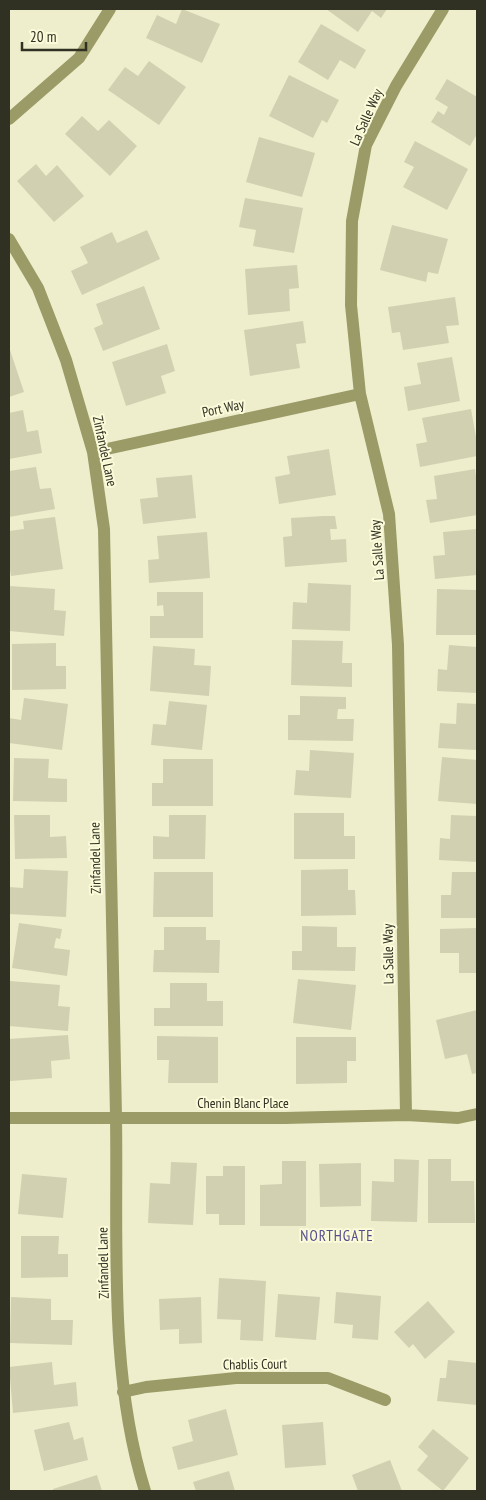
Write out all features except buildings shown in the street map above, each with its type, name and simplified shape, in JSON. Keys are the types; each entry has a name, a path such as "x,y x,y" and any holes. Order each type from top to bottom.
{"street":[{"path":"9,120 79,58 110,9"},
{"name":"La Salle Way","path":"406,1114 398,645 390,514 360,394 351,305 352,221 366,144 396,86 443,9"},
{"name":"Zinfandel Lane","path":"9,239 38,288 66,360 92,452 104,529 118,1294 123,1392 136,1464 145,1491"},
{"name":"Port Way","path":"92,452 360,394"},
{"name":"Chenin Blanc Place","path":"9,1118 285,1118 406,1114 458,1118 477,1114"},
{"name":"Chablis Court","path":"123,1392 146,1387 236,1378 328,1378 385,1400"}],"district":[{"name":"NORTHGATE","path":"337,1235"}]}
